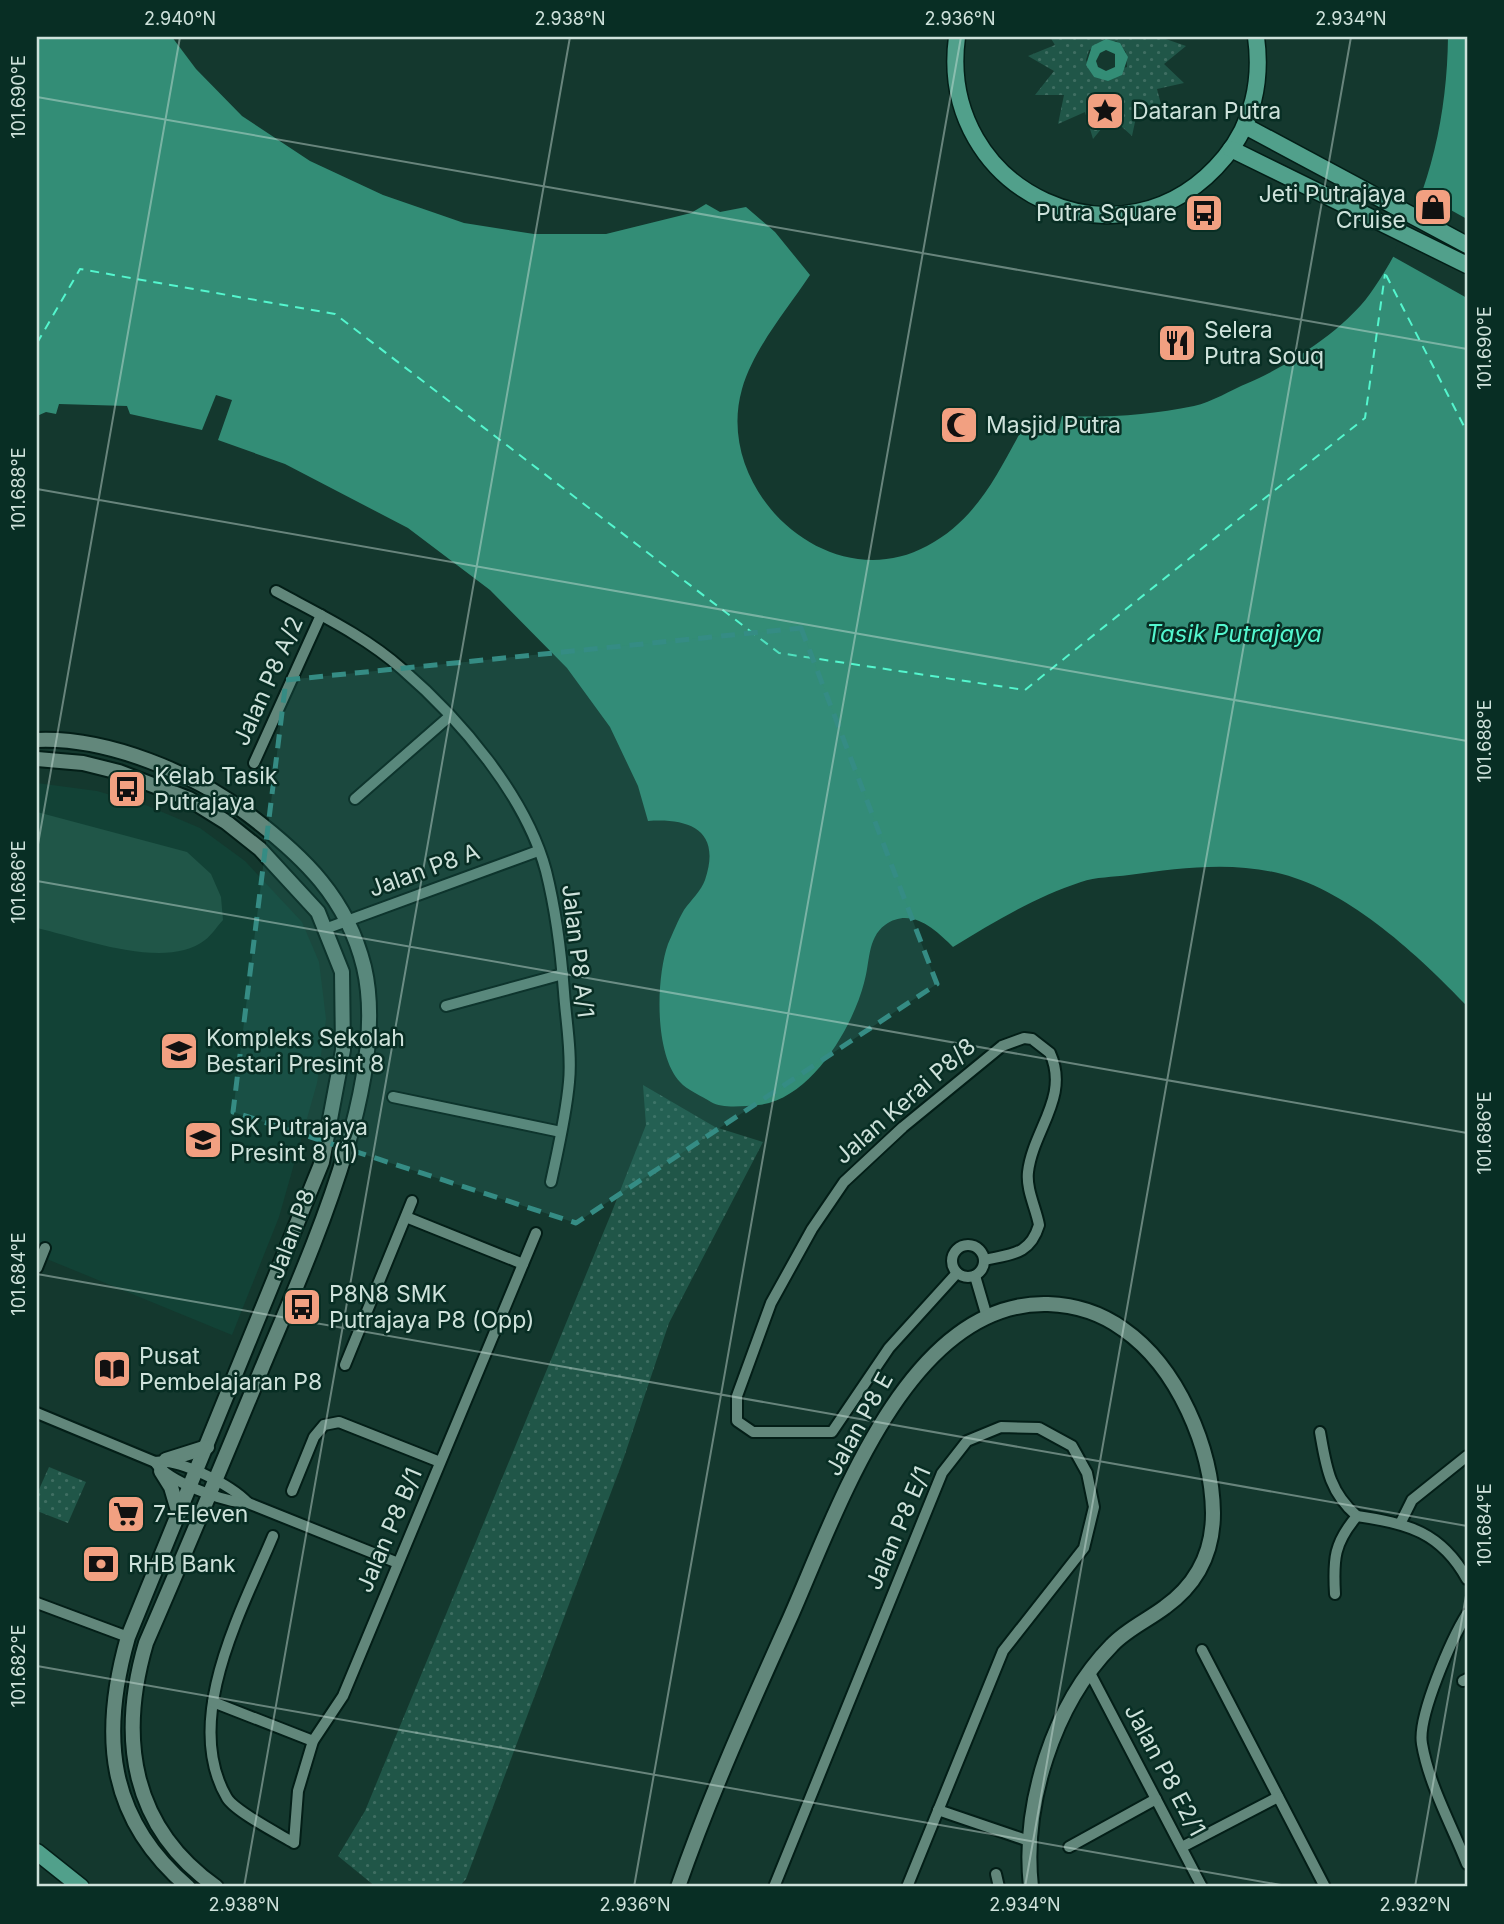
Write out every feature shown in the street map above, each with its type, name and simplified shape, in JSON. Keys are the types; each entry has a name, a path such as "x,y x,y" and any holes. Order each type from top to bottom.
{"main road":[{"path":"957,37 956,86 971,132 987,157 1008,179 1041,200 1083,213 1107,215 1154,207 1197,184 1231,149 1245,126 1257,81 1256,37"},
{"path":"1245,126 1467,246"},
{"path":"1231,149 1389,224 1467,265"},
{"path":"37,1852 81,1887"}],"street":[{"name":"Jalan P8 A/1","path":"276,592 349,630 402,668 450,716 491,764 522,814 545,869 559,936 563,974 569,1080 551,1182"},
{"name":"Jalan P8 A/2","path":"254,763 321,615"},
{"path":"355,799 450,716"},
{"name":"Jalan P8","path":"37,740 86,743 124,753 197,782 237,806 310,867 337,899 363,967 369,1008 368,1052 342,1167 213,1487 146,1643 135,1681 131,1737 137,1775 157,1825 192,1870 216,1887"},
{"name":"Jalan P8","path":"37,759 83,763 107,769 189,799 226,822 260,849 318,912 342,972 345,1012 343,1050 323,1162 128,1637 113,1702 111,1744 117,1780 149,1849 188,1887"},
{"name":"Jalan P8 A","path":"325,929 538,851"},
{"path":"446,1006 563,974"},
{"name":"Jalan Kerai P8/8","path":"957,1273 889,1348 846,1407 832,1432 753,1432 737,1421 737,1396 771,1303 812,1228 844,1182 903,1126 988,1056 1017,1040 1032,1039 1050,1053 1057,1082 1051,1111 1028,1169 1028,1185 1039,1225 1027,1248 1017,1254 985,1260"},
{"path":"394,1097 561,1132"},
{"path":"345,1365 412,1201"},
{"path":"406,1217 523,1264"},
{"name":"Jalan P8 B/1","path":"213,1702 212,1759 228,1800 294,1843 298,1791 313,1741 343,1696 536,1233"},
{"path":"974,1245 979,1248 985,1260 980,1272 969,1277 957,1273 952,1261 961,1246 974,1245"},
{"path":"37,1268 46,1248"},
{"path":"975,1276 987,1317"},
{"name":"Jalan P8 E","path":"679,1887 705,1810 734,1742 833,1521 886,1415 914,1374 962,1329 1019,1305 1058,1304 1099,1314 1122,1328 1142,1343 1173,1385 1204,1455 1211,1482 1212,1541 1205,1561 1191,1582 1168,1606 1112,1644 1065,1714 1050,1747 1036,1791 1029,1842 1031,1887"},
{"path":"37,1413 213,1487 236,1489 248,1503 398,1563"},
{"path":"292,1491 314,1437 324,1425 339,1422 440,1462"},
{"name":"Jalan P8 E/1","path":"774,1887 942,1473 967,1441 1001,1426 1040,1428 1072,1446 1087,1473 1094,1507 1084,1549 1003,1651 906,1887"},
{"path":"1320,1432 1328,1478 1341,1502 1357,1516 1401,1522 1437,1541 1467,1579"},
{"path":"161,1464 207,1447"},
{"path":"1401,1522 1412,1500 1467,1456"},
{"path":"161,1464 179,1514"},
{"path":"1335,1594 1333,1564 1341,1535 1357,1516"},
{"path":"273,1536 226,1650 213,1702 313,1741"},
{"path":"37,1603 128,1637"},
{"path":"1467,1614 1427,1705 1421,1742 1433,1780 1467,1864"},
{"path":"1202,1650 1325,1887"},
{"name":"Jalan P8 E2/1","path":"1090,1673 1202,1887"},
{"path":"1182,1847 1278,1797"},
{"path":"1069,1847 1156,1799"},
{"path":"938,1811 1029,1842"},
{"path":"996,1874 999,1887"}],"highlighted area":[{"path":"801,628 937,984 576,1223 233,1112 286,680"}],"shaded area":[{"path":"1050,37 1160,37 1186,46 1164,64 1184,83 1157,89 1164,116 1138,108 1132,136 1111,117 1093,139 1085,112 1058,124 1064,95 1035,95 1054,71 1028,56 1055,45","holes":["1116,41 1126,52 1127,67 1094,77 1086,60 1089,50"]},
{"name":"Kompleks Sekolah Bestari Presint 8","path":"37,783 97,791 148,806 200,828 245,861 302,922 319,962 326,1019 317,1083 279,1217 232,1335 37,1255"},
{"path":"37,812 187,852 211,874 221,897 223,920 205,940 188,949 168,953 123,949 37,928"},
{"path":"643,1085 715,1127 763,1142 669,1323 622,1463 466,1879 459,1887 376,1887 338,1856 365,1811 611,1214 646,1125"},
{"path":"49,1467 86,1482 68,1523 37,1511 37,1494"}],"water":[{"name":"Tasik Putrajaya","path":"37,37 172,37 196,69 242,116 310,161 383,195 464,223 534,234 606,234 691,213 706,204 720,212 746,207 775,232 810,275 762,344 747,374 742,389 738,427 745,464 762,497 787,526 818,547 853,558 890,559 927,546 960,522 996,477 1025,424 1059,429 1062,416 1128,415 1201,404 1282,366 1350,317 1374,288 1392,259 1420,199 1438,136 1447,70 1448,37 1467,37 1467,1006 1428,967 1382,928 1358,910 1308,883 1282,874 1244,868 1167,870 1093,879 1064,888 1015,911 953,947 922,922 904,918 895,920 879,930 875,937 858,1001 839,1040 826,1059 795,1090 777,1100 758,1105 721,1106 687,1088 680,1082 665,1053 660,1015 661,976 668,944 678,922 705,880 709,849 705,839 689,825 648,821 638,786 610,727 567,668 490,590 408,528 285,464 218,440 232,400 216,395 202,430 130,414 127,406 59,404 56,414 46,412 37,416"},
{"path":"1106,39 1120,43 1128,57 1122,75 1108,81 1094,77 1086,65 1092,46","holes":["1106,50 1115,54 1115,67 1106,71 1098,67 1096,61 1100,53"]}],"pier":[{"path":"1420,193 1467,219 1467,298 1392,256"}],"ferry route":[{"path":"37,343 80,269 335,314 779,653 1025,690 1365,418 1385,274"},
{"path":"1386,275 1467,432"}],"place":[{"name":"Dataran Putra","path":"1105,111"},
{"name":"Jeti Putrajaya Cruise","path":"1433,207"},
{"name":"Putra Square","path":"1204,213"},
{"name":"Selera Putra Souq","path":"1177,343"},
{"name":"Masjid Putra","path":"959,425"},
{"name":"Kelab Tasik Putrajaya","path":"127,789"},
{"name":"Kompleks Sekolah Bestari Presint 8","path":"179,1051"},
{"name":"SK Putrajaya Presint 8 (1)","path":"203,1140"},
{"name":"P8N8 SMK Putrajaya P8 (Opp)","path":"302,1307"},
{"name":"Pusat Pembelajaran P8","path":"112,1369"},
{"name":"7-Eleven","path":"126,1514"},
{"name":"RHB Bank","path":"101,1564"}]}
